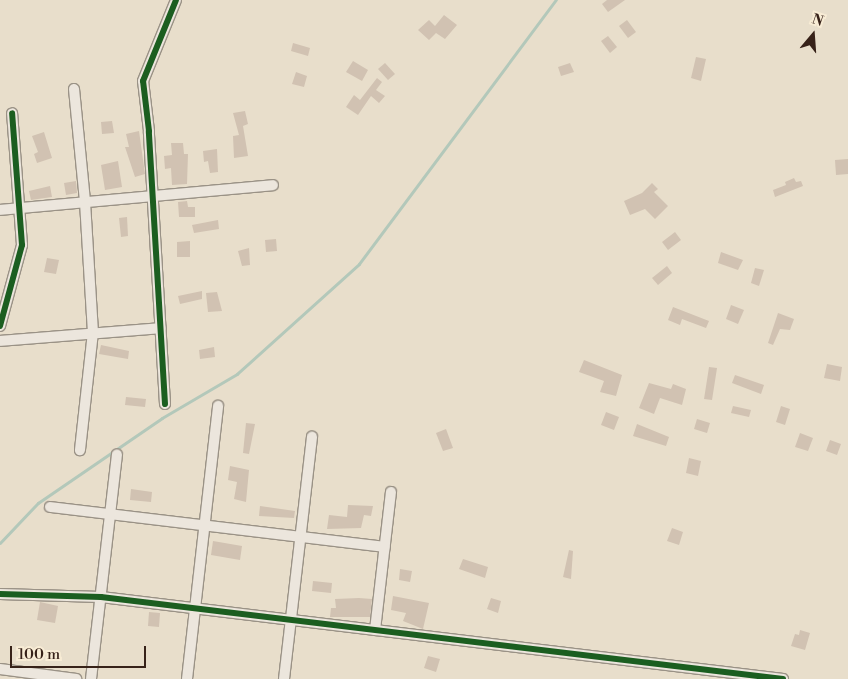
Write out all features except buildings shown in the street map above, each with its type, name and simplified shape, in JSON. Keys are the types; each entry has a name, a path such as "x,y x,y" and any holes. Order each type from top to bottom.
{"street":[{"path":"165,404 153,196 143,81 176,0"},
{"path":"74,89 85,202 93,332 80,450"},
{"path":"0,326 22,245 12,113"},
{"path":"0,210 272,185"},
{"path":"0,341 160,328"},
{"path":"186,679 218,406"},
{"path":"284,679 312,436"},
{"path":"91,679 117,455"},
{"path":"375,630 391,492"},
{"path":"50,506 385,547"},
{"path":"0,594 101,597 783,679"},
{"path":"0,669 76,679"}],"waterway":[{"path":"0,543 38,503 162,418 237,374 359,264 556,0"}],"cycle path":[{"path":"165,404 149,131 143,81 176,0"},
{"path":"0,326 22,245 12,113"},
{"path":"0,594 101,597 783,679"}]}
